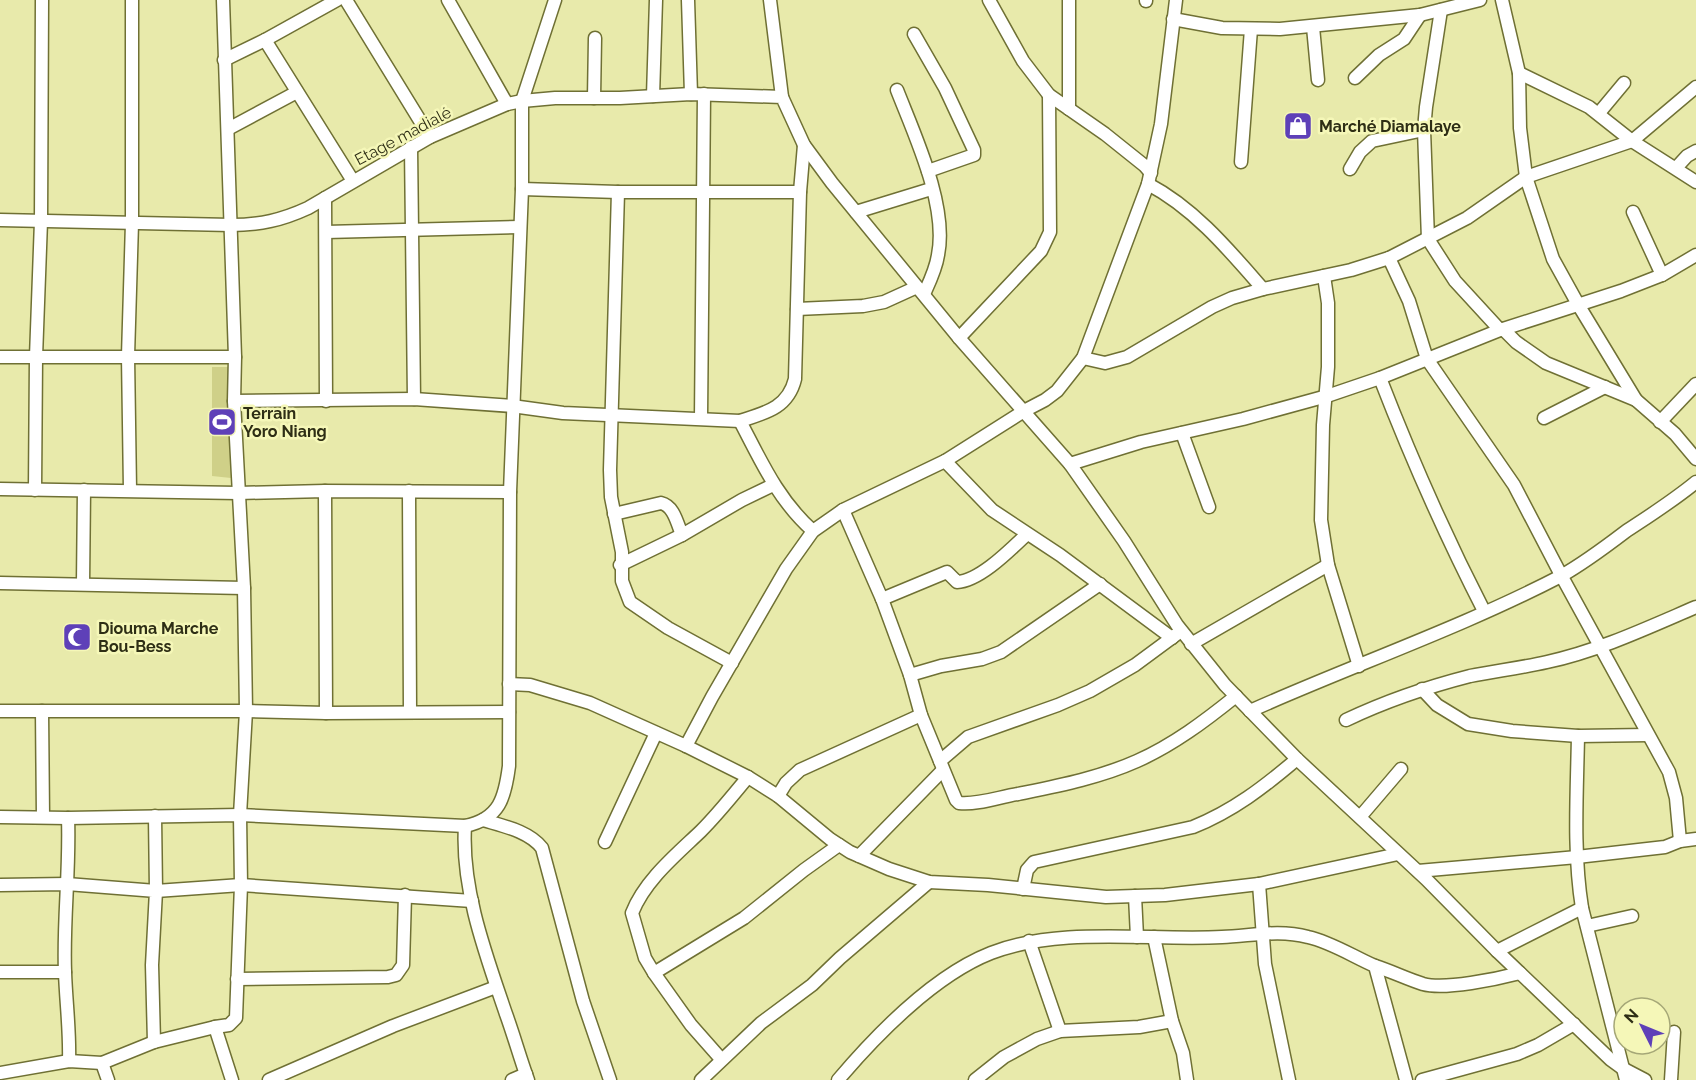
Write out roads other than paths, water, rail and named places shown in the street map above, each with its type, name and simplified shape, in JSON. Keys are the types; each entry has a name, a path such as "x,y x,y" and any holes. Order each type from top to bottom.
{"street":[{"path":"35,489 36,357 42,221 42,0"},
{"path":"130,490 128,357 132,223 132,0"},
{"path":"0,1073 69,1061 102,1063 154,1042 229,1025 236,1018 241,885 240,815 246,711 234,401 235,357 223,0"},
{"path":"224,60 337,0"},
{"path":"346,0 430,137"},
{"path":"448,0 507,104"},
{"path":"0,817 240,815 465,826 483,820 497,808 507,786 509,766 510,492 522,189 522,101 555,0"},
{"path":"653,96 656,0"},
{"path":"688,0 691,94"},
{"path":"770,0 782,97 804,145 959,338 1070,464 1124,541 1177,634"},
{"path":"989,0 1023,61 1049,95 1145,166 1150,178 1214,234 1263,289"},
{"path":"1069,0 1069,109"},
{"path":"686,746 786,569 813,531 843,510 945,461 1045,400 1057,391 1083,358 1150,178 1161,124 1176,0"},
{"path":"1173,19 1222,28 1313,27 1420,15 1480,0"},
{"path":"1502,0 1518,73 1520,128 1526,177 1553,259 1636,400 1682,441 1696,459"},
{"path":"1442,10 1424,130 1428,239 1455,281 1502,330 1525,349 1546,363 1636,400"},
{"path":"1355,78 1379,56 1404,39 1420,15"},
{"path":"1313,27 1318,80"},
{"path":"1241,162 1251,29"},
{"path":"914,34 945,88 974,150 974,155 928,171"},
{"path":"594,98 595,38"},
{"path":"265,40 353,181"},
{"path":"1518,73 1599,113 1632,141 1696,182"},
{"path":"1599,113 1624,83"},
{"path":"1083,358 1105,363 1127,357 1212,307 1263,289 1351,270 1389,258 1467,218 1526,177 1632,141 1696,87"},
{"path":"797,309 863,306 884,302 921,291 935,271 940,238 938,212 928,171 897,90"},
{"path":"228,129 297,92"},
{"name":"Etage madialé","path":"0,220 231,225 268,223 288,217 325,198 430,137 507,104 555,98 691,94 782,97"},
{"path":"701,418 704,317 704,94"},
{"path":"959,338 1041,251 1048,239 1050,224 1049,95"},
{"path":"1350,169 1360,152 1372,141 1424,130"},
{"path":"234,401 414,399 512,406 564,413 740,421 764,413 778,406 789,396 795,379 800,192 804,145"},
{"path":"411,147 414,399"},
{"path":"1676,168 1696,151"},
{"path":"522,189 618,192 800,192"},
{"path":"856,212 931,189"},
{"path":"618,192 610,471 614,514 622,552 620,565 625,591 634,606 668,628 732,663"},
{"path":"325,198 326,401"},
{"path":"1633,212 1662,274"},
{"path":"326,232 520,227"},
{"path":"1070,464 1141,442 1327,396 1380,378 1502,330 1579,306 1662,274 1696,255"},
{"path":"1389,258 1409,301 1427,359 1514,485 1669,772 1676,798 1680,841"},
{"path":"1324,276 1328,318 1321,520 1328,565 1359,666"},
{"path":"0,357 235,357"},
{"path":"1380,378 1448,540 1484,611"},
{"path":"1660,422 1696,384"},
{"path":"1544,418 1605,387"},
{"path":"740,421 773,485 798,517 813,531"},
{"path":"1182,433 1209,507"},
{"path":"945,461 992,510 1191,644 1236,696 1296,759 1418,871 1624,1074 1645,1080"},
{"path":"1250,711 1359,666 1561,575 1601,551 1696,482"},
{"path":"620,565 682,535 773,485"},
{"path":"0,489 238,493 510,492"},
{"path":"82,584 84,490"},
{"path":"325,491 326,713"},
{"path":"410,492 410,711"},
{"path":"614,514 661,502 672,510 682,535"},
{"path":"843,510 882,599 910,675 921,714 942,766 956,800 963,804 1089,777 1121,767 1154,753 1200,724 1236,696"},
{"path":"882,599 947,572 957,582 965,581 997,560 1027,534"},
{"path":"1191,644 1328,565"},
{"path":"0,583 243,588"},
{"path":"910,675 941,666 982,659 1001,652 1100,584"},
{"path":"1346,720 1422,689 1472,676 1546,662 1602,647 1696,607"},
{"path":"859,856 968,737 1058,705 1090,691 1135,665 1177,634"},
{"path":"509,684 531,685 590,702 686,746 748,777 778,796 839,846 908,876 929,882 1106,897 1135,896 1259,884 1398,854"},
{"path":"1422,689 1437,705 1468,724 1512,731 1578,736 1648,735"},
{"path":"0,711 509,712"},
{"path":"42,711 43,816"},
{"path":"778,796 786,783 800,770 921,714"},
{"path":"605,842 656,733"},
{"path":"1578,736 1577,857 1582,908 1624,1074"},
{"path":"1023,889 1027,870 1034,862 1193,827 1246,800 1296,759"},
{"path":"1360,817 1401,769"},
{"path":"721,1059 691,1024 654,973 641,946 633,919 633,909 669,860 702,830 748,777"},
{"path":"154,1042 152,965 156,891 155,816"},
{"path":"68,818 65,972 69,1061"},
{"path":"483,820 532,838 542,848 586,1010 610,1080"},
{"path":"465,826 465,862 472,902 496,987 526,1077 512,1080"},
{"path":"1418,871 1665,847 1680,841 1696,839"},
{"path":"654,973 736,923 839,846"},
{"path":"707,1078 721,1059 761,1023 812,985 929,882"},
{"path":"0,885 67,884 156,891 241,885 405,895 472,902"},
{"path":"1259,884 1262,933 1271,1000 1288,1080"},
{"path":"237,979 396,975 403,965 405,895"},
{"path":"1135,896 1137,937"},
{"path":"1497,951 1582,908"},
{"path":"1587,926 1632,916"},
{"path":"838,1080 882,1033 955,971 992,952 1029,941 1222,937 1277,933 1309,937 1375,966 1425,984 1454,984 1520,973"},
{"path":"1154,937 1172,1021 1183,1053 1187,1080"},
{"path":"1029,941 1060,1031"},
{"path":"1375,966 1406,1080"},
{"path":"0,972 65,972"},
{"path":"268,1080 393,1026 496,987"},
{"path":"975,1080 1004,1057 1037,1039 1060,1031 1130,1028 1172,1021"},
{"path":"1422,1080 1517,1054 1538,1045 1574,1024"},
{"path":"215,1027 232,1080"},
{"path":"1671,1080 1674,1032"},
{"path":"102,1063 108,1080"}],"place":[{"name":"Marché Diamalaye","path":"1298,126"},
{"name":"Terrain Yoro Niang","path":"222,422"},
{"name":"Diouma Marche Bou-Bess","path":"77,637"}]}
